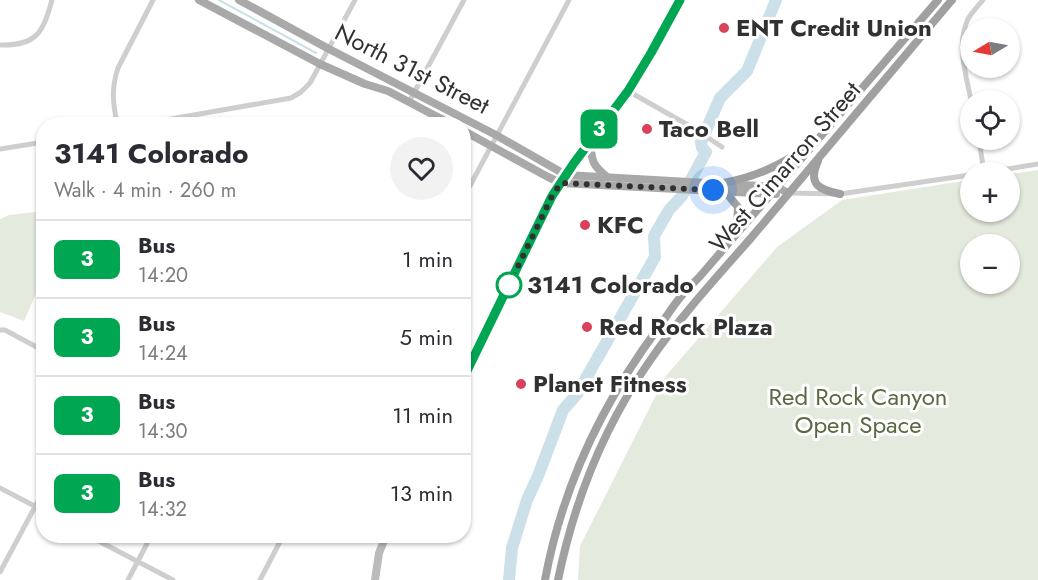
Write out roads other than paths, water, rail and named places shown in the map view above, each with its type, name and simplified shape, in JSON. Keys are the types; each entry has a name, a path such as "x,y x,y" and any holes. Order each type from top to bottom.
{"highway":[{"name":"West Cimarron Street","path":"545,580 564,505 584,454 616,390 646,343 682,294 702,274 938,0"},
{"name":"West Cimarron Street","path":"558,580 570,530 595,458 637,380 662,342 952,0"},
{"path":"723,183 774,168 823,134"},
{"path":"823,152 816,164 814,176 817,185 825,191 840,194"},
{"path":"702,274 737,225 738,207 736,203 727,194 713,190"}],"main road":[{"name":"North 31st Street","path":"200,0 320,64 388,92 438,117"},
{"name":"North 31st Street","path":"239,0 463,117"},
{"path":"471,363 552,196 628,91 680,0"},
{"name":"North 31st Street","path":"471,121 497,135 564,179"},
{"name":"North 31st Street","path":"471,135 548,177 564,179"},
{"path":"590,141 594,165 608,177"},
{"path":"564,179 608,177 673,185"},
{"path":"564,179 701,186 723,183 788,193"},
{"path":"701,186 713,190 774,191"},
{"path":"375,580 383,543"}],"street":[{"path":"0,45 25,42 38,34 47,20 52,0"},
{"path":"116,117 112,94 114,80 153,0"},
{"path":"182,117 291,98 301,92 310,83 355,0"},
{"path":"409,102 464,0"},
{"path":"471,184 569,0"},
{"path":"969,90 962,40 968,20 983,0"},
{"path":"628,91 696,129 722,147"},
{"path":"0,149 36,143"},
{"path":"1020,167 1038,164"},
{"path":"788,193 840,194 960,177"},
{"path":"1,329 36,347"},
{"path":"0,488 35,507 0,572"},
{"path":"103,543 173,580"},
{"path":"128,580 147,543"},
{"path":"260,580 279,543"}],"waterway":[{"path":"219,0 316,53"},
{"path":"509,580 512,548 527,500 563,410 577,394 655,257 654,236 669,210 682,196 706,152 701,142 720,98 747,71 776,0"}],"place":[{"name":"ENT Credit Union","path":"724,28"},
{"name":"Taco Bell","path":"647,129"},
{"name":"KFC","path":"585,225"},
{"name":"3141 Colorado","path":"509,285"},
{"name":"Red Rock Plaza","path":"587,327"},
{"name":"Planet Fitness","path":"521,384"}],"park label":[{"name":"Red Rock Canyon Open Space","path":"858,411"}]}
